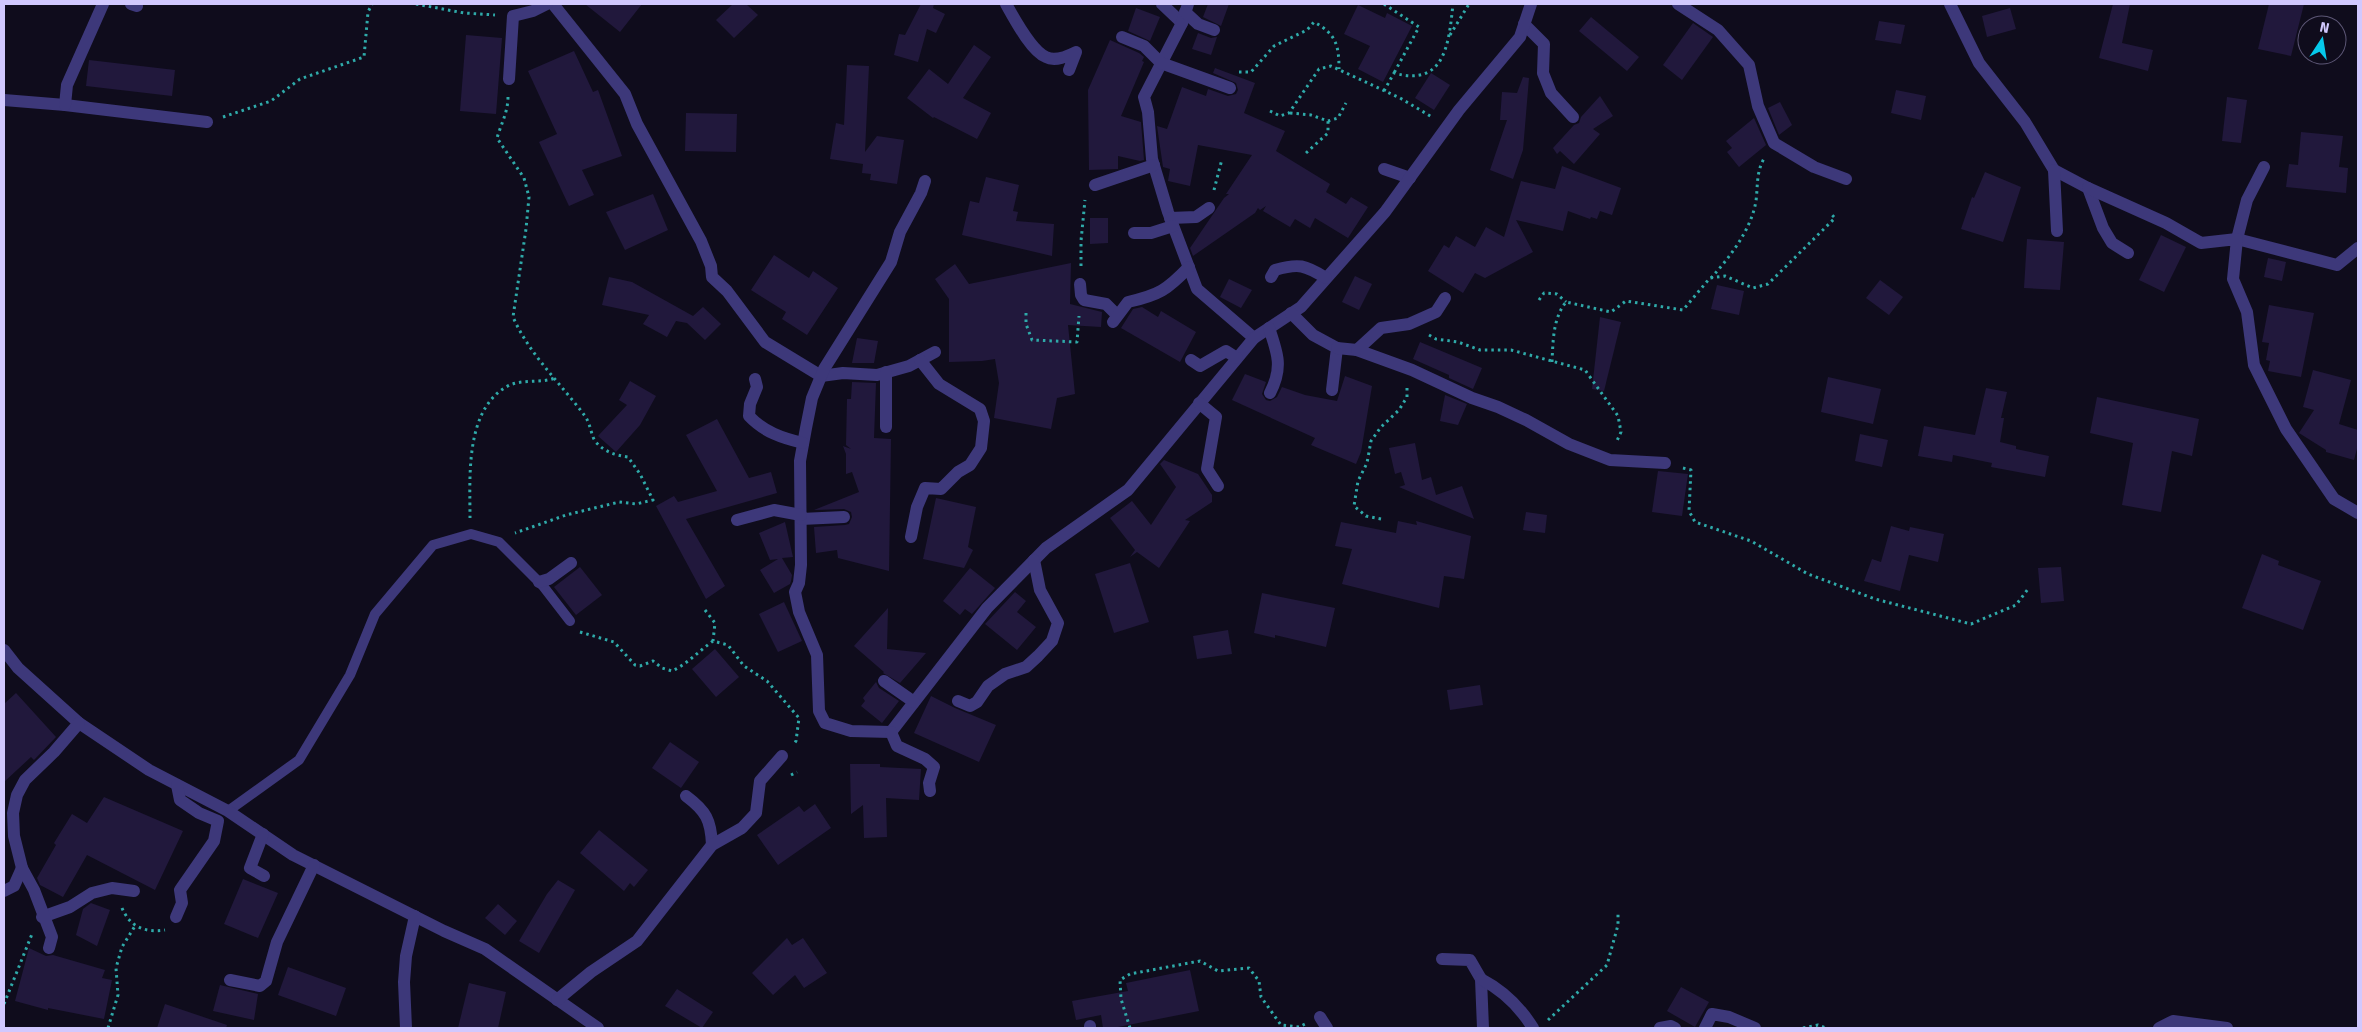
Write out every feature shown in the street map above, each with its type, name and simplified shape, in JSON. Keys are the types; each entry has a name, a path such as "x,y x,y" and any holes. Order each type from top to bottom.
{"street":[{"path":"65,105 67,85 102,4"},
{"path":"509,79 513,16 533,11 547,4"},
{"path":"553,4 625,94 637,124 701,241 711,266 712,277 727,291 765,342 821,376 843,373 877,374 910,366 935,352"},
{"path":"1006,4 1033,47 1046,58 1064,58 1076,52 1070,70"},
{"path":"1162,4 1185,13 1198,24 1214,30"},
{"path":"891,732 987,608 1046,548 1128,490 1254,338 1301,307 1385,212 1447,126 1520,37 1531,4"},
{"path":"1678,4 1718,30 1749,65 1758,106 1774,143 1814,167 1846,179"},
{"path":"1950,4 1979,63 2025,122 2054,170 2057,231"},
{"path":"1185,13 1144,97 1148,112 1148,132 1154,165 1172,222 1197,289 1254,338"},
{"path":"1524,24 1544,44 1543,72 1551,93 1572,117"},
{"path":"1122,37 1144,46 1161,63 1230,88"},
{"path":"4,100 65,105 207,122"},
{"path":"1095,185 1154,165"},
{"path":"2264,167 2246,200 2237,239 2234,279 2247,312 2254,365 2286,429 2334,499 2358,514"},
{"path":"1384,169 1410,178"},
{"path":"2054,170 2088,188 2166,223 2201,243 2237,239 2337,265 2358,248"},
{"path":"891,732 851,730 825,723 819,711 817,655 799,612 795,592 799,583 801,565 800,461 812,398 821,376 890,262 900,232 921,193 925,181"},
{"path":"2088,188 2102,228 2112,243 2128,253"},
{"path":"1134,234 1151,233 1172,222 1196,217 1209,208"},
{"path":"1271,277 1275,270 1299,265 1312,269 1326,278"},
{"path":"1081,290 1084,300 1106,304 1115,318 1128,302 1151,297 1168,288 1189,267"},
{"path":"1357,350 1381,328 1409,324 1436,312 1445,298"},
{"path":"1291,314 1313,334 1337,348 1357,350 1407,368 1512,414 1569,444 1610,460 1665,463"},
{"path":"1269,328 1279,355 1277,380 1270,393"},
{"path":"1332,390 1337,348"},
{"path":"1191,360 1200,366 1226,351 1237,358"},
{"path":"911,537 917,508 925,488 941,489 958,472 970,465 981,448 984,420 980,409 939,384 920,360"},
{"path":"886,372 886,427"},
{"path":"755,379 757,387 750,404 750,416 760,428 785,439 803,443"},
{"path":"1199,404 1216,417 1207,469 1218,486"},
{"path":"737,520 774,510 801,517 844,517"},
{"path":"958,700 970,706 977,702 988,686 1005,674 1026,667 1052,641 1058,623 1040,590 1034,560"},
{"path":"539,582 549,579 571,563"},
{"path":"4,650 18,668 78,723 149,770 228,812 293,854 485,949 598,1028"},
{"path":"884,681 914,702"},
{"path":"49,948 52,937 42,916 34,890 22,868 14,836 13,813 16,794 25,780 54,752 78,723"},
{"path":"891,732 897,746 925,759 934,766 929,782 930,791"},
{"path":"557,1000 591,972 637,941 712,845 742,828 756,814 760,781 782,756"},
{"path":"176,917 182,903 180,890 214,841 218,821 199,813 180,800 177,784"},
{"path":"686,796 702,808 712,828 712,845"},
{"path":"263,834 250,868 264,876"},
{"path":"230,980 260,986 266,981 277,942 314,865"},
{"path":"4,891 14,886 22,868"},
{"path":"42,916 70,907 92,893 112,888 128,890"},
{"path":"406,1028 404,982 406,956 415,916"},
{"path":"1442,959 1470,960 1481,979 1483,1028"},
{"path":"1481,979 1495,986 1538,1027"},
{"path":"1705,1028 1712,1014 1729,1017 1755,1028"},
{"path":"1320,1016 1327,1028"},
{"path":"2159,1028 2173,1021 2227,1028"},
{"path":"1660,1028 1671,1026 1676,1028"}],"lane":[{"path":"228,812 299,760 350,675 375,614 433,545 471,534 499,542 539,582 570,621"}],"path":[{"path":"207,122 271,102 300,79 364,57 368,12 372,4"},
{"path":"416,4 452,10 513,16"},
{"path":"452,4 452,10"},
{"path":"1384,4 1418,27 1384,91"},
{"path":"1394,73 1404,76 1424,73 1436,68 1448,46 1453,4"},
{"path":"1449,37 1469,4"},
{"path":"1230,88 1238,72 1251,72 1274,46 1307,30 1314,22 1328,30 1339,51 1339,70"},
{"path":"1289,113 1319,69 1331,66 1384,91 1447,126"},
{"path":"487,538 518,533 566,515 619,502 636,504 653,500 640,474 628,458 610,454 594,440 591,425 518,328 513,316 529,197 524,178 497,138 500,125 508,110 509,79"},
{"path":"1270,112 1280,116 1289,113 1311,115 1328,120 1338,118 1346,104"},
{"path":"1306,153 1328,133 1328,120"},
{"path":"1539,300 1544,293 1558,294 1566,302 1611,312 1626,302 1683,310 1728,259 1744,231 1756,202 1757,174 1774,143"},
{"path":"1209,208 1222,159"},
{"path":"1026,313 1026,324 1032,340 1078,342 1085,202 1088,193 1095,185"},
{"path":"1710,278 1725,276 1753,288 1768,284 1835,218 1830,213"},
{"path":"1552,362 1553,339 1559,311 1566,302"},
{"path":"1409,324 1436,339 1458,342 1480,350 1511,350 1585,370 1618,416 1620,432 1610,460"},
{"path":"1381,519 1366,516 1354,506 1356,489 1367,463 1372,441 1381,427 1399,410 1407,397 1407,368"},
{"path":"471,534 471,470 478,419 485,405 506,386 527,381 544,382 555,378"},
{"path":"1665,463 1691,470 1689,511 1696,522 1751,541 1808,574 1875,599 1971,624 2016,606 2028,589"},
{"path":"570,621 580,632 614,642 635,665 640,666 653,661 662,668 672,671 687,662 692,656 713,641 715,623 705,610"},
{"path":"713,641 728,645 744,666 767,681 799,718 796,741 782,756"},
{"path":"128,890 122,906 126,916 135,926 153,932 168,930 176,917"},
{"path":"1538,1027 1607,965 1618,924 1618,911"},
{"path":"4,1004 28,943 42,916"},
{"path":"108,1028 118,995 116,968 122,947 135,926"},
{"path":"1130,1028 1121,999 1120,980 1130,974 1200,961 1218,971 1249,968 1260,981 1261,997 1281,1025 1299,1027 1320,1016"},
{"path":"1803,1028 1818,1025 1826,1028"}],"building":[{"path":"585,4 642,4 620,32"},
{"path":"733,4 746,4 758,15 734,38 716,20"},
{"path":"921,4 934,4 933,8 945,14 936,33 927,29 918,62 894,55 899,34 905,35"},
{"path":"1208,4 1229,4 1221,26 1203,17"},
{"path":"2113,4 2130,4 2122,43 2153,50 2148,71 2099,58"},
{"path":"2269,4 2304,4 2301,15 2297,15 2297,32 2291,56 2258,49"},
{"path":"1358,5 1385,18 1387,13 1412,26 1383,82 1358,69 1370,46 1344,34"},
{"path":"1136,8 1160,17 1150,41 1128,31"},
{"path":"2010,8 2016,29 1987,37 1982,16"},
{"path":"1591,17 1639,57 1627,71 1579,31"},
{"path":"1879,21 1905,25 1901,44 1875,40"},
{"path":"1693,23 1713,37 1682,80 1663,65"},
{"path":"1198,33 1211,38 1217,37 1211,55 1192,49"},
{"path":"466,35 502,38 496,114 460,111"},
{"path":"1110,40 1144,57 1142,61 1144,62 1121,116 1141,122 1144,160 1140,161 1118,156 1118,169 1089,170 1088,90"},
{"path":"974,45 991,57 963,98 991,113 977,139 933,118 907,98 929,69 948,84"},
{"path":"574,51 593,92 598,90 622,156 582,170 594,195 569,206 539,142 557,134 528,71"},
{"path":"89,60 175,70 172,96 86,86"},
{"path":"847,65 869,66 865,152 877,136 904,140 897,184 870,180 871,174 862,173 863,164 830,159 836,123 844,125"},
{"path":"1215,68 1255,83 1244,113 1285,131 1276,151 1330,184 1326,192 1346,204 1351,197 1368,207 1348,238 1315,218 1310,228 1295,219 1290,227 1263,211 1266,206 1260,210 1258,208 1255,213 1193,256 1190,248 1224,198 1229,194 1226,194 1252,155 1198,145 1190,186 1168,181 1170,169 1163,167 1157,126 1167,129 1182,87 1206,96 1208,89 1228,96 1236,94 1238,90 1236,83 1213,73"},
{"path":"1431,73 1450,85 1434,110 1415,98"},
{"path":"1523,77 1529,78 1523,150 1513,179 1490,170 1507,120 1500,120 1502,92 1517,93"},
{"path":"1896,90 1926,96 1921,120 1891,113"},
{"path":"1600,96 1613,116 1593,129 1600,134 1574,164 1560,151 1557,154 1553,148 1574,125 1579,123 1581,117"},
{"path":"2227,97 2247,100 2241,143 2222,141"},
{"path":"1780,102 1792,125 1779,135 1768,108"},
{"path":"686,113 737,114 736,152 685,151"},
{"path":"1754,118 1766,145 1739,167 1727,152 1732,148 1726,141"},
{"path":"2301,132 2343,136 2339,167 2348,168 2346,193 2286,187 2289,164 2298,165"},
{"path":"1562,166 1621,188 1612,215 1600,211 1597,219 1591,217 1590,219 1568,211 1563,231 1516,220 1533,252 1485,278 1475,273 1463,293 1428,271 1444,245 1449,248 1456,236 1475,247 1486,227 1504,237 1521,181 1555,189"},
{"path":"1985,172 2021,187 2003,242 1961,229 1972,197 1974,198"},
{"path":"986,177 1019,185 1013,211 1018,212 1016,221 1054,224 1052,256 962,235 970,201 979,203"},
{"path":"653,194 668,230 625,250 606,212"},
{"path":"1090,218 1108,218 1108,243 1090,244"},
{"path":"2161,235 2186,247 2164,292 2139,280"},
{"path":"2027,239 2064,242 2060,290 2024,288"},
{"path":"774,255 809,278 813,271 838,288 807,335 782,319 786,312 751,290"},
{"path":"2268,258 2286,262 2282,281 2264,277"},
{"path":"1071,263 1070,304 1102,312 1101,327 1068,325 1075,394 1057,398 1051,429 994,418 999,383 995,359 949,362 949,299 935,279 955,264 969,284"},
{"path":"1355,276 1372,284 1359,310 1342,302"},
{"path":"609,277 632,282 693,316 703,307 721,324 705,340 687,323 676,321 667,337 643,324 649,315 602,305"},
{"path":"1229,279 1252,290 1241,308 1220,297"},
{"path":"1880,280 1903,297 1889,315 1866,298"},
{"path":"1717,285 1744,291 1739,315 1711,309"},
{"path":"2269,305 2314,313 2301,377 2268,371 2270,361 2266,360 2269,343 2262,342"},
{"path":"1142,307 1158,317 1161,311 1196,332 1180,362 1121,328 1133,309"},
{"path":"1600,317 1621,322 1604,391 1592,389"},
{"path":"857,338 878,341 874,363 852,363"},
{"path":"1420,342 1482,368 1473,389 1449,378 1449,375 1413,359"},
{"path":"2313,370 2351,380 2339,424 2358,430 2358,445 2354,460 2326,452 2326,450 2299,433 2314,410 2303,407"},
{"path":"1245,374 1266,382 1262,394 1266,400 1270,401 1277,397 1282,387 1305,395 1337,401 1345,376 1372,386 1361,452 1356,464 1311,445 1315,438 1232,400"},
{"path":"1828,377 1881,389 1873,424 1821,412"},
{"path":"630,381 656,396 640,425 616,452 598,436 627,405 619,400"},
{"path":"852,382 876,383 874,438 891,439 889,571 838,558 837,550 816,553 814,527 849,524 852,517 851,512 844,509 814,510 859,492 852,472 846,474 846,454 843,446 851,449 846,445 847,399 851,399"},
{"path":"1986,388 2007,392 2001,418 2004,418 2000,442 2016,446 2016,449 2049,456 2045,477 1991,467 1992,463 1953,455 1952,462 1918,456 1924,426 1975,435"},
{"path":"1445,395 1467,404 1458,425 1440,421"},
{"path":"2097,397 2199,419 2192,456 2172,451 2161,512 2122,505 2133,443 2090,433"},
{"path":"717,419 749,478 771,472 777,493 686,519 725,586 706,599 656,506 674,496 678,502 717,491 686,435"},
{"path":"1860,434 1888,440 1882,467 1855,461"},
{"path":"1415,443 1422,480 1431,477 1436,495 1462,486 1474,519 1399,487 1405,485 1401,472 1395,474 1389,448"},
{"path":"1164,460 1198,474 1212,495 1212,502 1185,520 1190,521 1159,568 1137,552 1130,557 1135,550 1110,518 1132,501 1151,525 1176,487 1160,464"},
{"path":"1658,471 1688,474 1682,516 1652,512"},
{"path":"936,498 976,507 968,547 973,550 964,568 923,559"},
{"path":"1526,512 1547,515 1545,533 1523,530"},
{"path":"1398,521 1417,525 1416,521 1471,536 1464,579 1444,576 1439,608 1342,584 1352,549 1335,546 1341,522 1396,533"},
{"path":"785,522 793,557 782,558 792,575 790,584 774,593 760,570 778,559 770,560 759,533"},
{"path":"1891,526 1909,531 1910,527 1944,534 1938,562 1909,555 1900,591 1864,581 1872,559 1881,562"},
{"path":"2262,554 2279,561 2278,565 2321,581 2303,630 2242,608"},
{"path":"1130,563 1149,622 1114,633 1095,574"},
{"path":"580,567 602,595 576,615 554,587"},
{"path":"2061,567 2064,601 2041,603 2038,568"},
{"path":"970,568 995,588 972,614 965,609 960,615 943,601"},
{"path":"1015,592 1026,601 1017,612 1036,627 1017,650 985,624"},
{"path":"1262,593 1335,608 1326,647 1275,635 1275,638 1254,633"},
{"path":"784,602 802,641 778,652 759,614"},
{"path":"888,608 887,649 926,653 900,683 883,673 854,646"},
{"path":"1228,630 1232,654 1197,659 1193,636"},
{"path":"715,649 739,677 716,697 692,669"},
{"path":"876,682 879,688 899,701 882,723 861,706 865,701 863,698"},
{"path":"1480,685 1483,705 1450,710 1447,690"},
{"path":"16,693 56,737 34,760 31,757 4,782 4,704"},
{"path":"931,696 996,725 979,762 914,733"},
{"path":"670,742 699,762 681,788 652,768"},
{"path":"850,764 880,764 880,767 921,769 919,800 886,798 887,837 864,838 863,805 851,814"},
{"path":"104,797 183,831 155,890 87,855 63,897 40,885 37,878 56,845 54,843 72,814 87,823"},
{"path":"815,804 831,828 778,865 757,835 799,806 804,812"},
{"path":"599,830 648,870 634,887 630,883 624,891 580,853"},
{"path":"243,879 278,893 258,938 224,924"},
{"path":"558,880 575,890 539,953 519,941 547,894"},
{"path":"91,903 110,910 97,946 76,935 83,909"},
{"path":"498,904 517,921 505,935 485,918"},
{"path":"787,938 792,945 803,938 827,973 804,988 795,975 773,995 752,973"},
{"path":"29,948 46,956 53,955 105,970 102,978 112,980 104,1019 48,1008 48,1010 15,1001"},
{"path":"288,967 346,988 336,1016 278,995"},
{"path":"1190,970 1199,1011 1113,1028 1103,1028 1101,1015 1076,1020 1072,1001 1128,991 1126,983"},
{"path":"469,983 506,992 498,1028 458,1028"},
{"path":"220,985 258,994 254,1020 213,1011"},
{"path":"1681,987 1709,1002 1695,1027 1667,1011"},
{"path":"677,989 713,1012 702,1028 665,1006"},
{"path":"165,1004 227,1025 226,1028 157,1028"}]}
